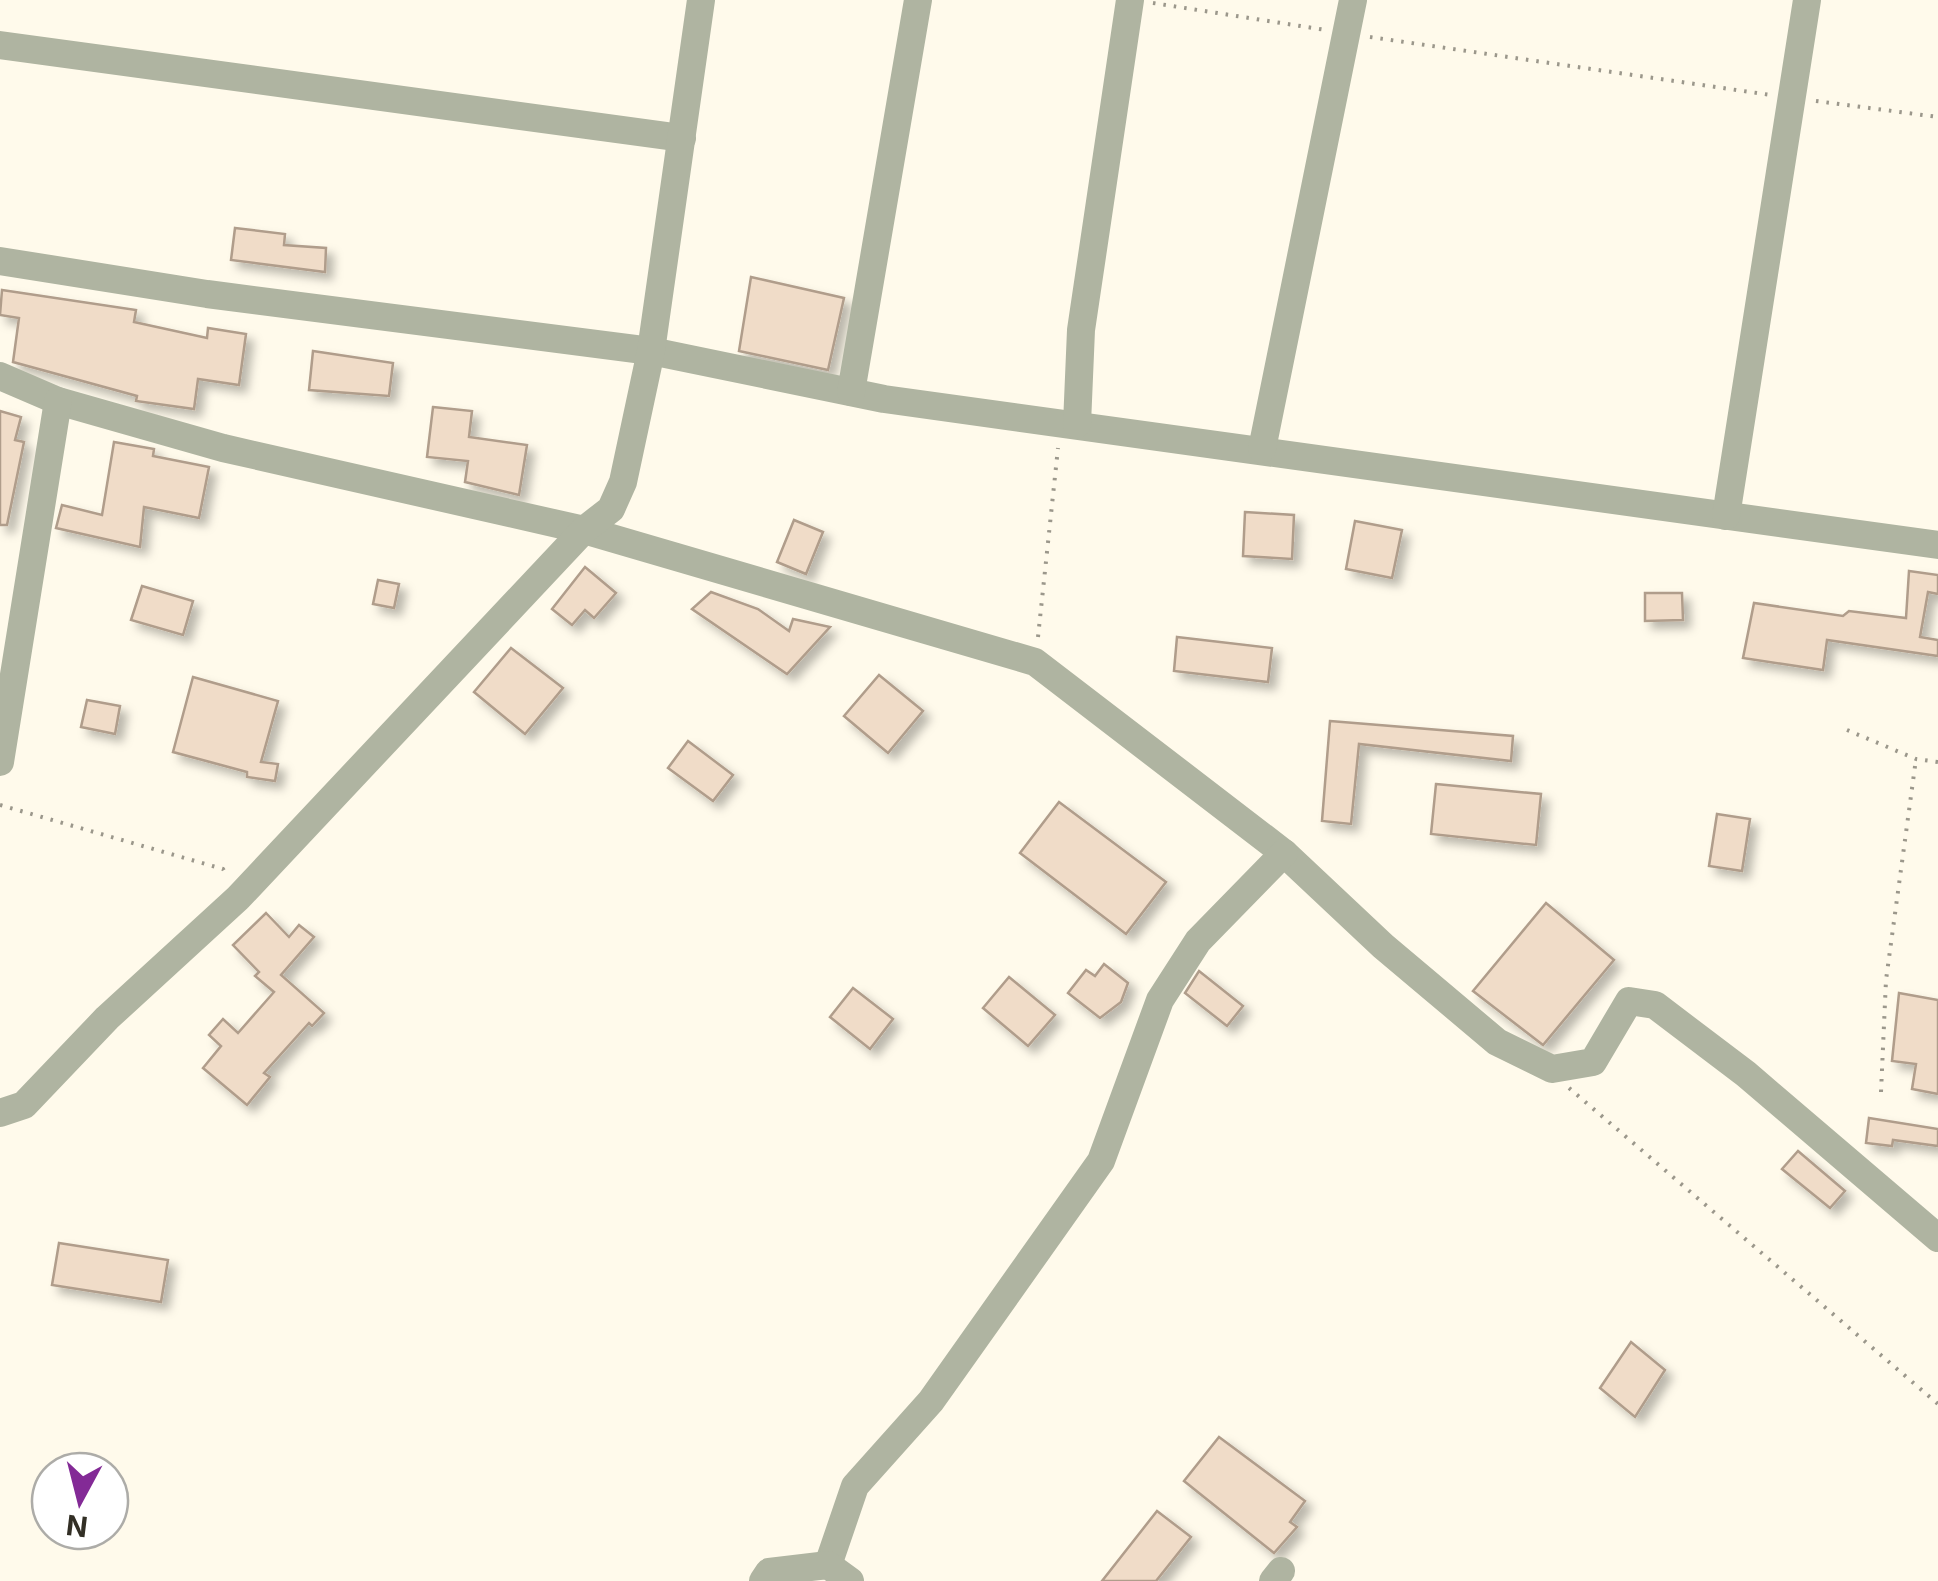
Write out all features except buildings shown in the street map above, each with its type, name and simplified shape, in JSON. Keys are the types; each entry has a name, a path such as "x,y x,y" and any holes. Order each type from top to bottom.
{"street":[{"path":"0,1113 24,1105 107,1018 238,898 584,530 610,509 622,482 651,352 702,0"},
{"path":"851,392 918,0"},
{"path":"1262,449 1354,0"},
{"path":"1726,516 1806,0"},
{"path":"1069,423 1081,330 1141,2"},
{"path":"0,46 682,138"},
{"path":"0,261 207,294 651,352 851,392 1938,545"},
{"path":"0,376 58,402 223,448 584,530 1035,662 1284,853 1383,946 1497,1042 1552,1069 1594,1062 1629,1001 1655,1005 1746,1074 1938,1238"},
{"path":"0,762 58,402"},
{"path":"763,1581 769,1572 839,1573 855,1486 931,1401 1101,1161 1160,1000 1188,956 1284,853"}],"path":[{"path":"1141,2 1938,117"},
{"path":"1035,662 1069,423"},
{"path":"1846,730 1916,758 1938,762"},
{"path":"1880,1092 1886,980 1916,758"},
{"path":"0,804 224,870 238,898"},
{"path":"1552,1069 1659,1167 1938,1404"}]}
